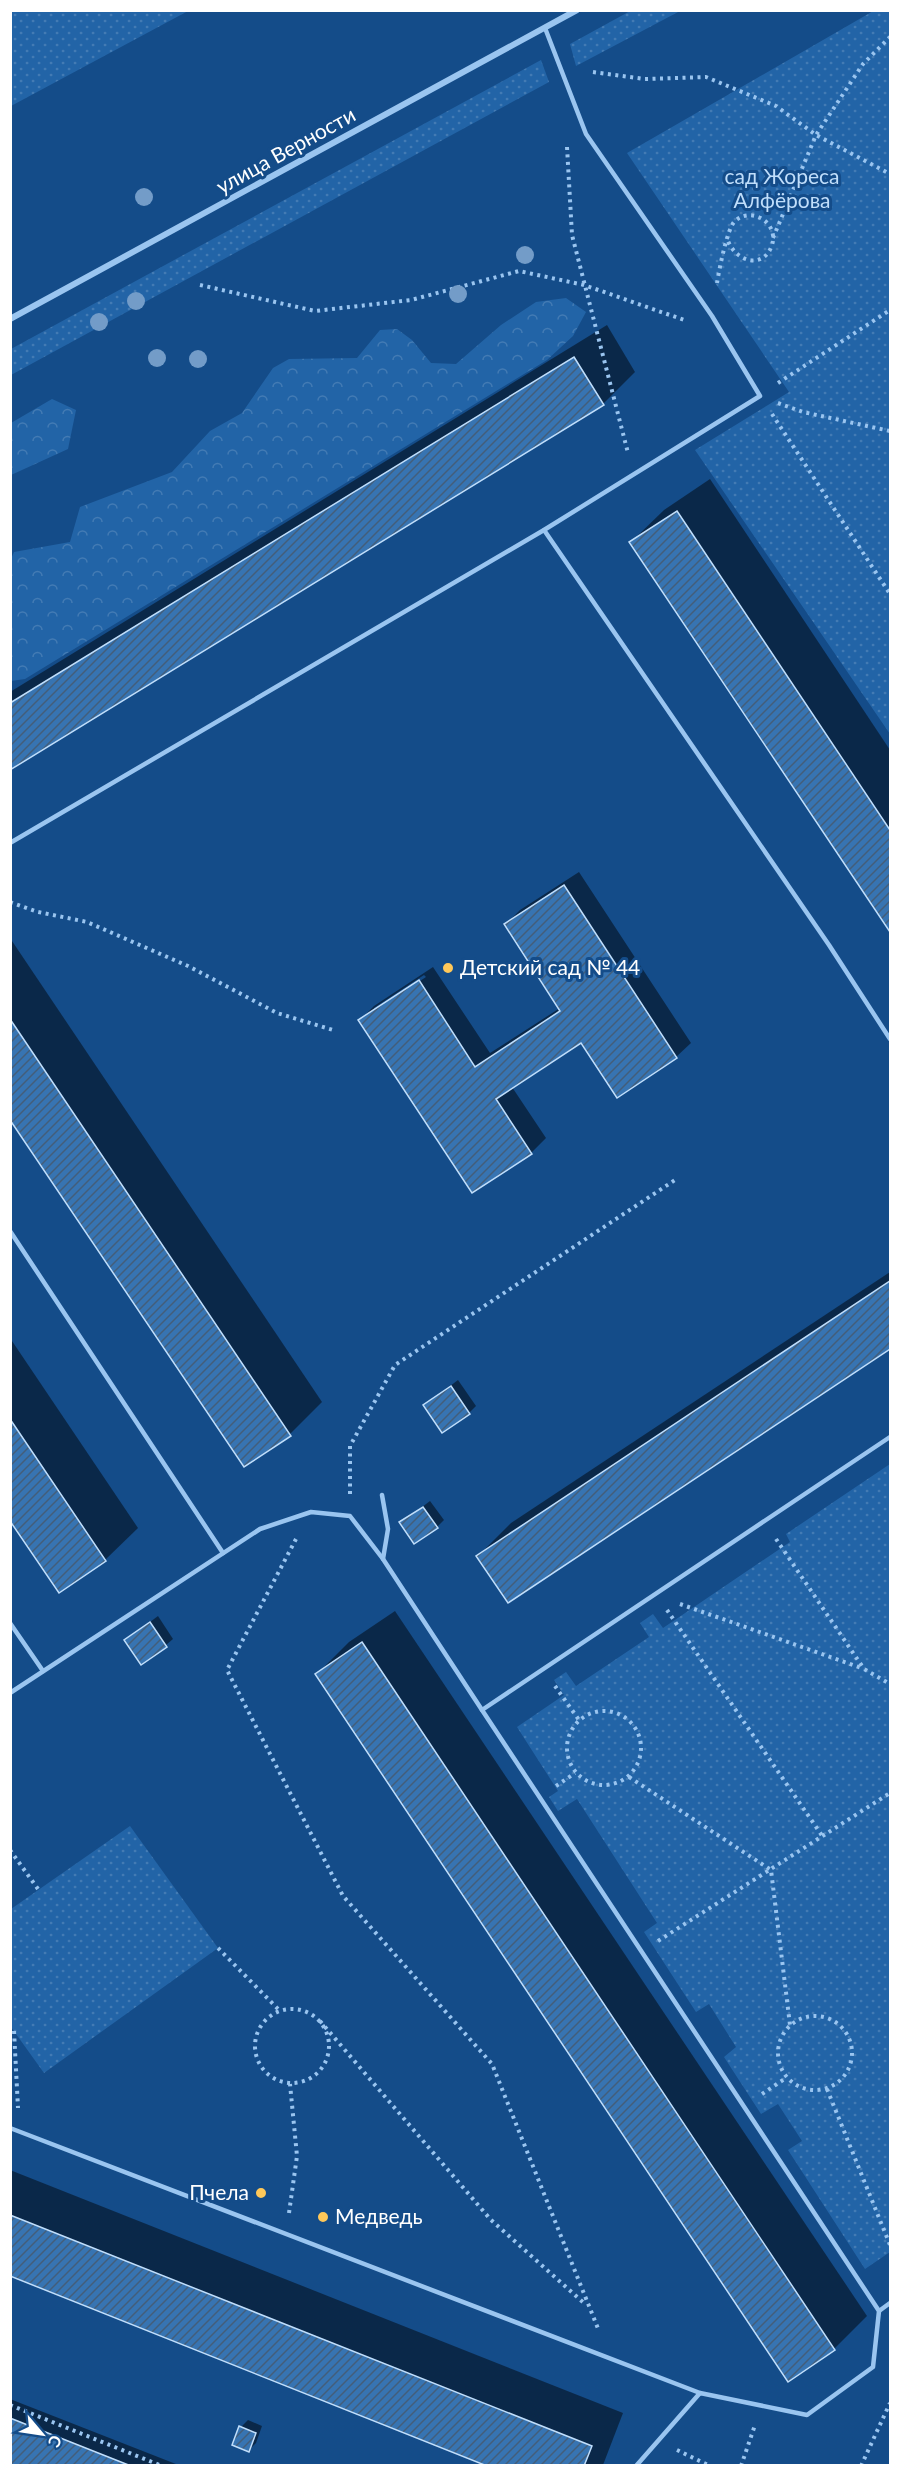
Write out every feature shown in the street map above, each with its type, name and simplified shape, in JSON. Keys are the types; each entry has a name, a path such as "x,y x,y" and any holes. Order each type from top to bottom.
{"street":[{"name":"улица Верности","path":"10,320 577,10"}],"lane":[{"path":"10,843 544,530 760,396 712,316 586,134 545,28"},
{"path":"544,530 891,1039"},
{"path":"10,1231 223,1553"},
{"path":"482,1710 891,1437"},
{"path":"382,1495 388,1529 383,1559"},
{"path":"10,1693 260,1529 310,1512 350,1516 383,1559 640,1953 879,2311 873,2367 807,2415 700,2393 10,2128"},
{"path":"10,1623 43,1671"},
{"path":"879,2311 891,2303"},
{"path":"636,2466 700,2393"}],"path":[{"path":"728,241 738,257 747,260 756,260 771,248 773,238 816,135 863,64 891,37"},
{"path":"593,72 645,79 706,77 776,106 816,135 891,174"},
{"path":"564,139 568,150 572,235 634,474"},
{"path":"712,316 720,265 729,230 734,221 744,216 754,215 764,219 771,228 773,238"},
{"path":"200,285 315,310 411,300 519,272 584,285 722,333"},
{"path":"760,396 795,370 891,310"},
{"path":"760,396 803,412 891,431"},
{"path":"760,396 891,594"},
{"path":"10,902 38,912 87,922 188,966 277,1013 333,1030"},
{"path":"350,1516 350,1446 395,1365 675,1180"},
{"path":"310,1512 227,1670 343,1896 492,2064 588,2306 612,2359"},
{"path":"764,1522 864,1669"},
{"path":"657,1595 864,1669 891,1684"},
{"path":"657,1595 823,1837"},
{"path":"544,1670 579,1720"},
{"path":"606,1711 620,1714 632,1723 639,1736 641,1750 638,1765 629,1777 616,1784 602,1786 587,1782 575,1773 568,1761 566,1746 570,1732 579,1720 592,1713 606,1711"},
{"path":"629,1777 771,1870"},
{"path":"640,1953 891,1793"},
{"path":"10,1850 38,1889"},
{"path":"771,1870 789,2025"},
{"path":"218,1948 279,2010"},
{"path":"320,2021 328,2034 330,2048 326,2063 310,2078 304,2082 290,2084 275,2080 264,2071 256,2058 254,2044 258,2030 267,2017 279,2010 294,2008 309,2012 320,2021 491,2220 588,2306"},
{"path":"817,2016 831,2019 843,2028 850,2041 852,2055 849,2070 840,2082 827,2089 812,2091 798,2087 786,2078 779,2066 777,2051 781,2037 789,2025 802,2018 817,2016"},
{"path":"14,2031 20,2132"},
{"path":"286,2235 297,2156 290,2084"},
{"path":"827,2089 891,2245"},
{"path":"861,2466 891,2403"},
{"path":"741,2466 762,2404"},
{"path":"10,2405 162,2466"},
{"path":"658,2440 710,2466"}],"green space":[{"path":"11,10 188,10 188,11 11,106"},
{"path":"632,10 680,11 576,66 570,44"},
{"name":"сад Жореса Алфёрова","path":"875,10 890,11 890,734 695,450 789,392 627,153"},
{"path":"541,60 549,82 11,375 11,349"},
{"path":"566,298 586,312 573,336 547,360 25,679 11,681 10,561 14,552 70,542 80,507 172,472 210,431 242,413 273,368 289,359 357,358 380,330 397,329 412,340 431,363 456,364 501,325 536,302"},
{"path":"52,399 76,410 68,449 11,475 11,423"},
{"path":"890,1464 890,2252 865,2269 788,2150 802,2141 778,2104 761,2114 724,2057 736,2047 709,2004 696,2012 644,1932 657,1923 577,1799 558,1811 549,1797 558,1791 517,1727 564,1695 554,1680 566,1672 576,1686 649,1637 640,1623 653,1614 663,1628 790,1542 786,1534"},
{"path":"130,1826 218,1948 44,2073 11,2027 11,1909"}],"building":[{"path":"574,357 604,405 10,770 10,703"},
{"path":"677,511 890,830 890,932 629,542"},
{"path":"564,885 677,1058 617,1098 581,1043 496,1099 532,1154 472,1193 358,1020 419,980 475,1067 560,1011 504,924"},
{"path":"10,1019 291,1436 244,1467 10,1120"},
{"path":"890,1281 890,1349 508,1603 476,1556"},
{"path":"451,1386 470,1414 442,1433 423,1405"},
{"path":"10,1419 106,1561 59,1593 10,1521"},
{"path":"423,1507 438,1528 414,1544 399,1522"},
{"path":"150,1622 167,1647 141,1665 124,1640"},
{"path":"362,1642 835,2350 788,2382 315,1674"},
{"path":"10,2215 592,2446 584,2466 487,2466 10,2276"},
{"path":"10,2418 131,2466 10,2466"},
{"path":"239,2426 256,2433 249,2452 232,2445"}],"place":[{"name":"Детский сад № 44","path":"448,968"},
{"name":"Пчела","path":"261,2193"},
{"name":"Медведь","path":"323,2217"}]}
